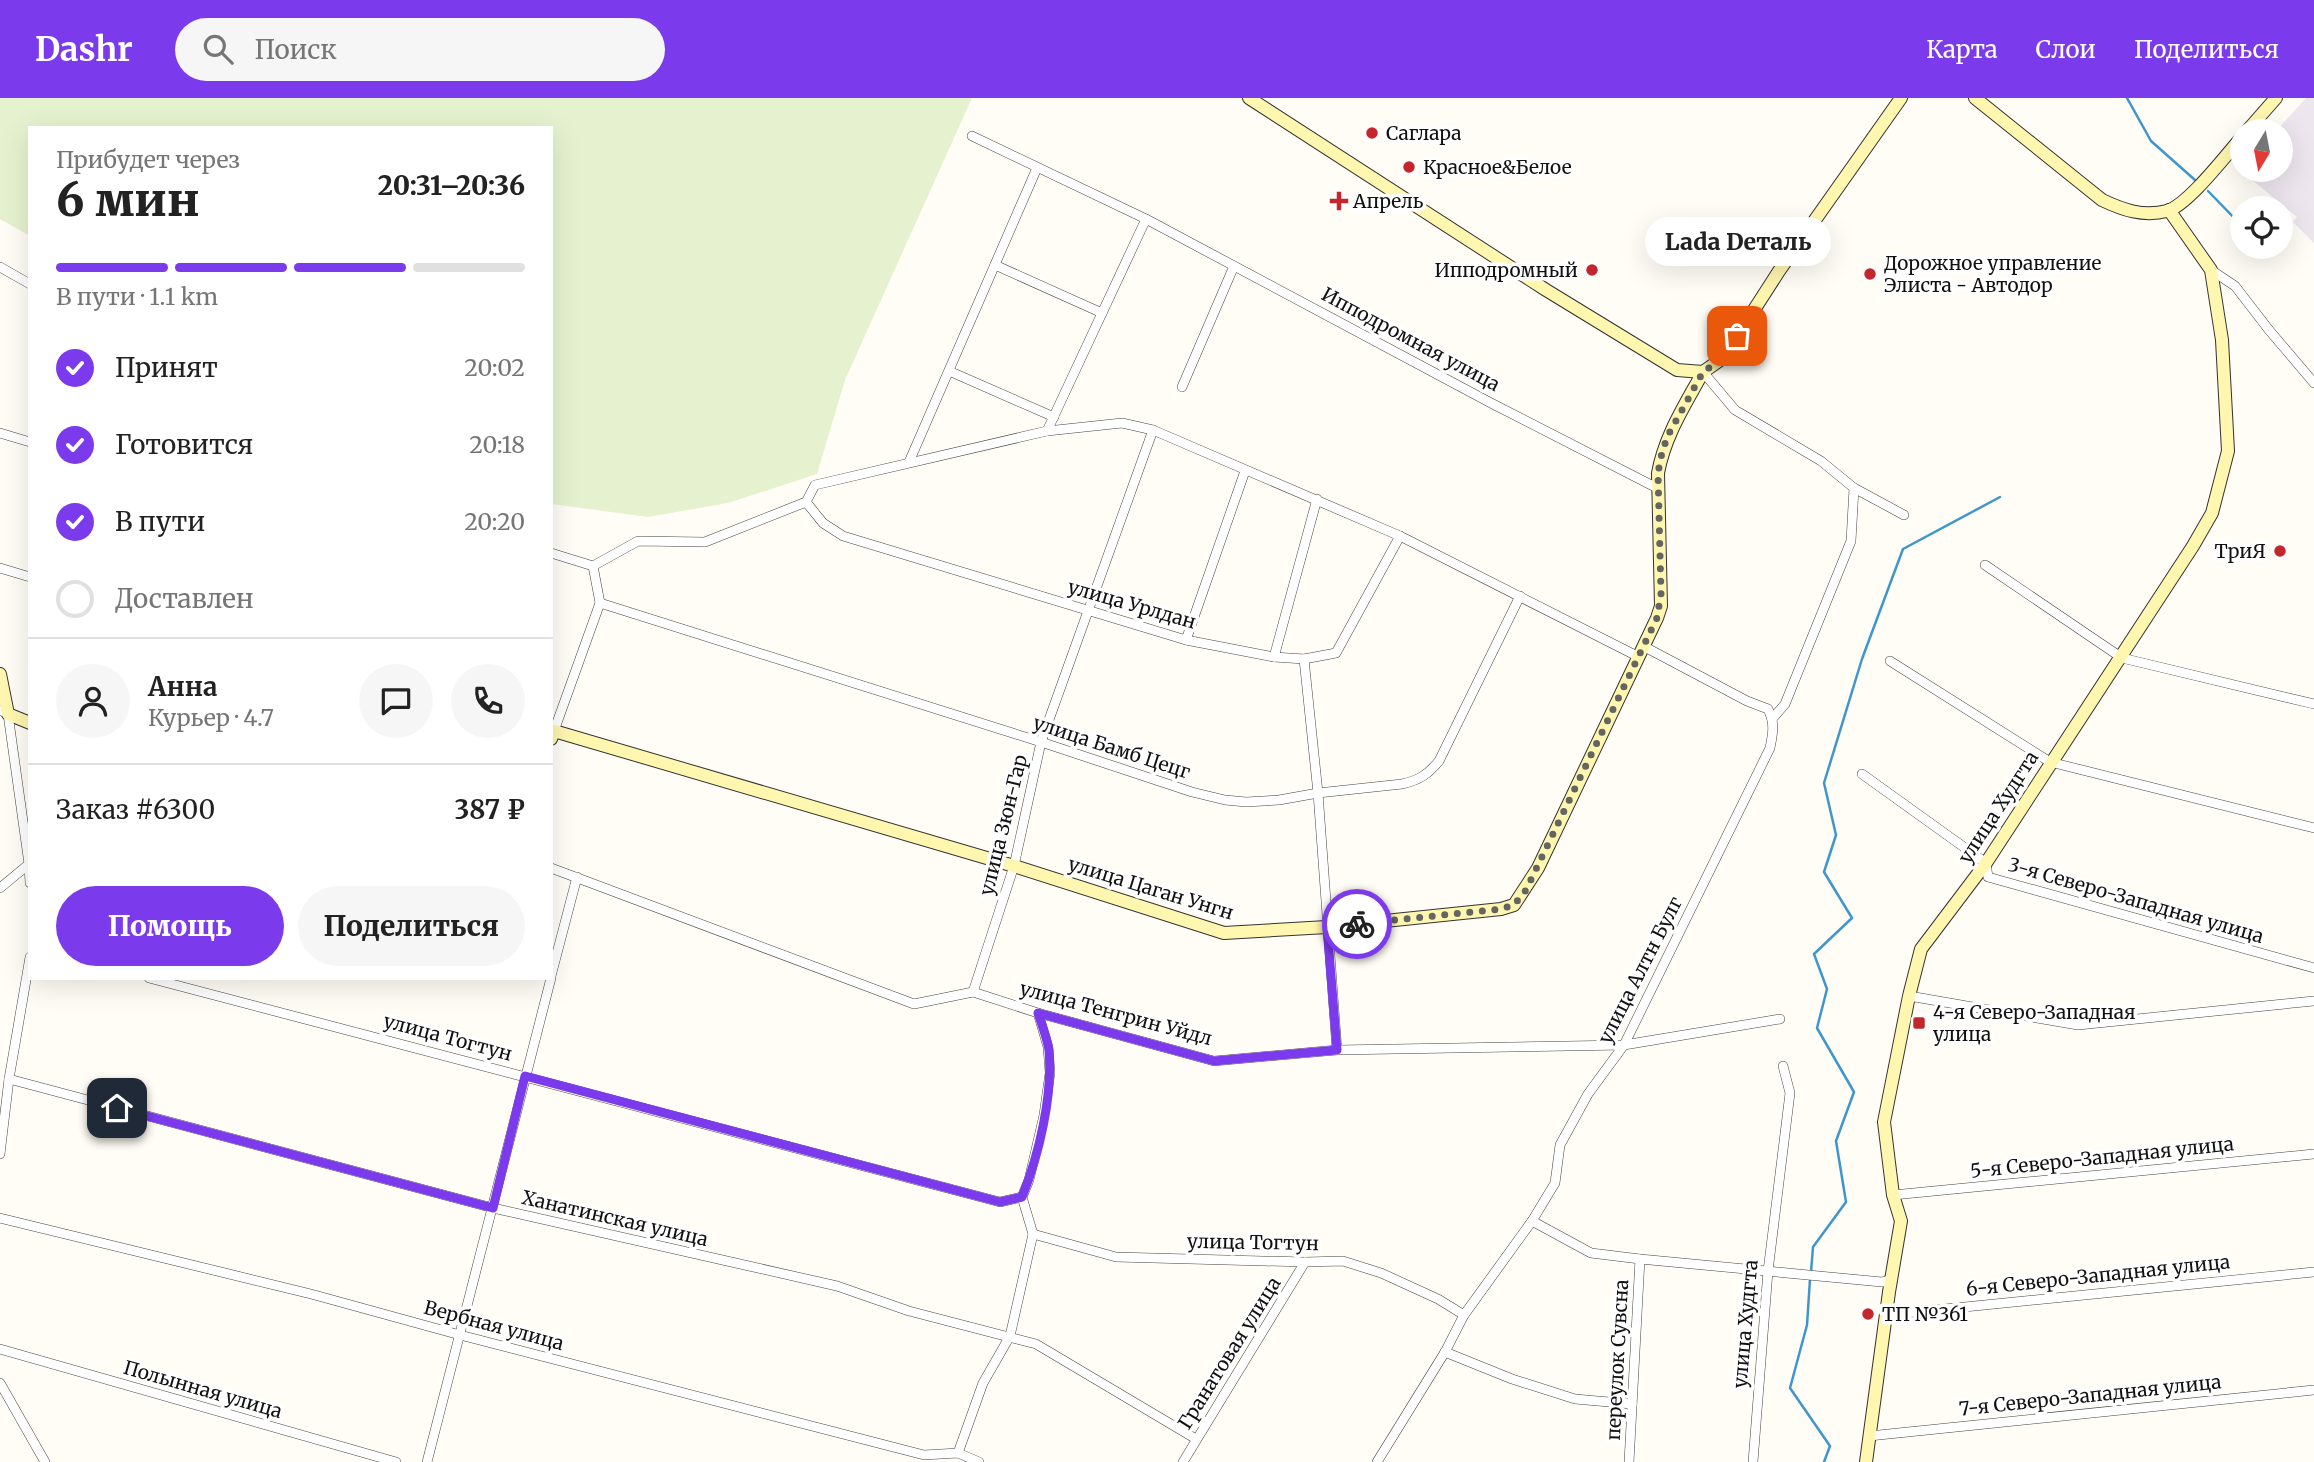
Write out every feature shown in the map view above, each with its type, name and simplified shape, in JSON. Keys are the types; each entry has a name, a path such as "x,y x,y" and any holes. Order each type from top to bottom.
{"street":[{"path":"1249,98 1546,290 1677,370 1703,372 1723,358 1779,271 1901,98"},
{"path":"1975,98 2102,200 2122,209 2141,213 2169,210 2205,179 2230,151"},
{"path":"2258,119 2276,98"},
{"name":"Ипподромная улица","path":"972,136 1146,219 1491,403 1659,489"},
{"path":"909,462 1037,168"},
{"name":"улица Худгта","path":"1866,1462 1885,1314 1901,1221 1893,1195 1884,1122 1921,949 1986,863 2050,762 2122,658 2212,513 2228,451 2222,340 2211,270 2169,210"},
{"path":"1047,431 1146,219"},
{"path":"995,265 1102,313"},
{"path":"0,267 28,283"},
{"path":"1182,387 1234,267"},
{"path":"2211,270 2235,286 2314,383"},
{"path":"949,371 1054,417"},
{"path":"1703,372 1735,410 1821,461 1854,488 1904,514"},
{"name":"улица Цаган Унгн","path":"553,735 1014,866 1224,933 1327,927 1501,909 1514,905 1538,868 1640,651 1653,629 1661,606 1658,473 1667,437 1703,372"},
{"path":"553,555 593,566 638,541 705,542 806,502 815,485 1047,431 1122,423 1153,430 1400,536 1521,596 1768,709 1772,719 1785,704 1851,541 1854,488"},
{"name":"улица Зюн-Гар","path":"972,992 1014,866 1041,742 1153,430"},
{"path":"0,433 28,441"},
{"path":"1186,640 1245,471"},
{"path":"1274,657 1317,499"},
{"name":"улица Урлдан","path":"806,502 823,523 843,536 1186,640 1274,657 1304,659 1336,653 1400,536"},
{"path":"1985,565 2122,658 2314,704"},
{"path":"553,735 600,603 593,566"},
{"path":"0,568 28,576"},
{"name":"улица Бамб Цецг","path":"600,603 1192,792 1246,802 1402,784 1427,775 1438,761 1521,596"},
{"path":"1304,659 1318,793 1337,1050"},
{"path":"1890,661 2050,762 2314,828"},
{"path":"0,674 28,858"},
{"path":"4,712 28,722"},
{"name":"улица Алтн Булг","path":"1377,1462 1445,1352 1464,1315 1532,1221 1555,1183 1560,1145 1588,1094 1624,1045 1770,748 1772,719"},
{"name":"3-я Северо-Западная улица","path":"1862,774 1986,863 1988,877 2314,968"},
{"path":"0,888 28,865"},
{"name":"улица Тенгрин Уйдл","path":"553,869 914,1004 972,992 1214,1061 1337,1050 1624,1045 1780,1018"},
{"path":"553,969 577,877"},
{"path":"0,1154 9,1079 28,969"},
{"name":"улица Тогтун","path":"157,980 1000,1202 1022,1197"},
{"path":"427,1462 550,980"},
{"path":"1909,996 2078,1024 2314,1001"},
{"path":"958,1453 983,1382 1010,1336 1033,1234 1022,1197 1029,1180 1044,1115 1050,1073 1048,1047 1038,1013"},
{"name":"улица Худгта","path":"1754,1462 1768,1271 1790,1093 1783,1066"},
{"name":"Ханатинская улица","path":"9,1079 493,1208 837,1286 909,1311 1010,1336 1036,1344 1196,1439"},
{"name":"5-я Северо-Западная улица","path":"1893,1195 2314,1154"},
{"name":"Вербная улица","path":"0,1218 312,1294 924,1455 958,1453 979,1462"},
{"path":"1532,1221 1591,1253 1882,1282 1891,1280"},
{"name":"улица Тогтун","path":"1033,1234 1116,1257 1343,1261 1381,1273 1438,1299 1464,1315"},
{"name":"переулок Сувсна","path":"1629,1462 1640,1259"},
{"name":"Гранатовая улица","path":"1183,1462 1305,1262"},
{"name":"6-я Северо-Западная улица","path":"1885,1314 2314,1272"},
{"name":"Полынная улица","path":"0,1349 396,1462"},
{"path":"1445,1352 1512,1379 1575,1399 1632,1404"},
{"path":"0,1383 45,1462"},
{"name":"7-я Северо-Западная улица","path":"1869,1436 2314,1390"}],"shaded area":[{"path":"2306,98 2314,98 2314,243 2293,222 2297,217 2293,214 2293,196 2271,196 2254,182 2293,182 2293,119 2287,119"}],"green space":[{"path":"0,98 972,98 845,380 817,474 728,503 648,517 553,504 553,126 28,126 28,235 0,219"}],"waterway":[{"path":"2127,98 2151,141 2195,180"},
{"path":"2208,191 2230,214"},
{"path":"1811,1272 1813,1247 1846,1202 1836,1141 1854,1092 1817,1028 1827,989 1814,954 1852,918 1824,872 1836,835 1824,783 1862,659 1903,549 2000,497"},
{"path":"1810,1279 1807,1325 1790,1388 1830,1446 1824,1462"}],"way so far":[{"path":"1357,924 1501,909 1514,905 1526,890 1637,656 1653,629 1661,606 1658,473 1667,437 1703,372 1723,358 1737,336"}],"place":[{"name":"Саглара","path":"1372,133"},
{"name":"Красное&Белое","path":"1409,167"},
{"name":"Апрель","path":"1339,201"},
{"name":"Ипподромный","path":"1592,270"},
{"name":"Дорожное управление Элиста - Автодор","path":"1870,274"},
{"name":"Lada Dеталь","path":"1737,336"},
{"name":"ТриЯ","path":"2280,551"},
{"name":"4-я Северо-Западная улица","path":"1919,1023"},
{"name":"ТП №361","path":"1868,1314"}],"route":[{"path":"117,1108 493,1208 525,1076 1000,1202 1022,1197 1029,1180 1044,1115 1050,1073 1048,1047 1038,1013 1214,1061 1337,1050 1327,927 1357,924"}]}
